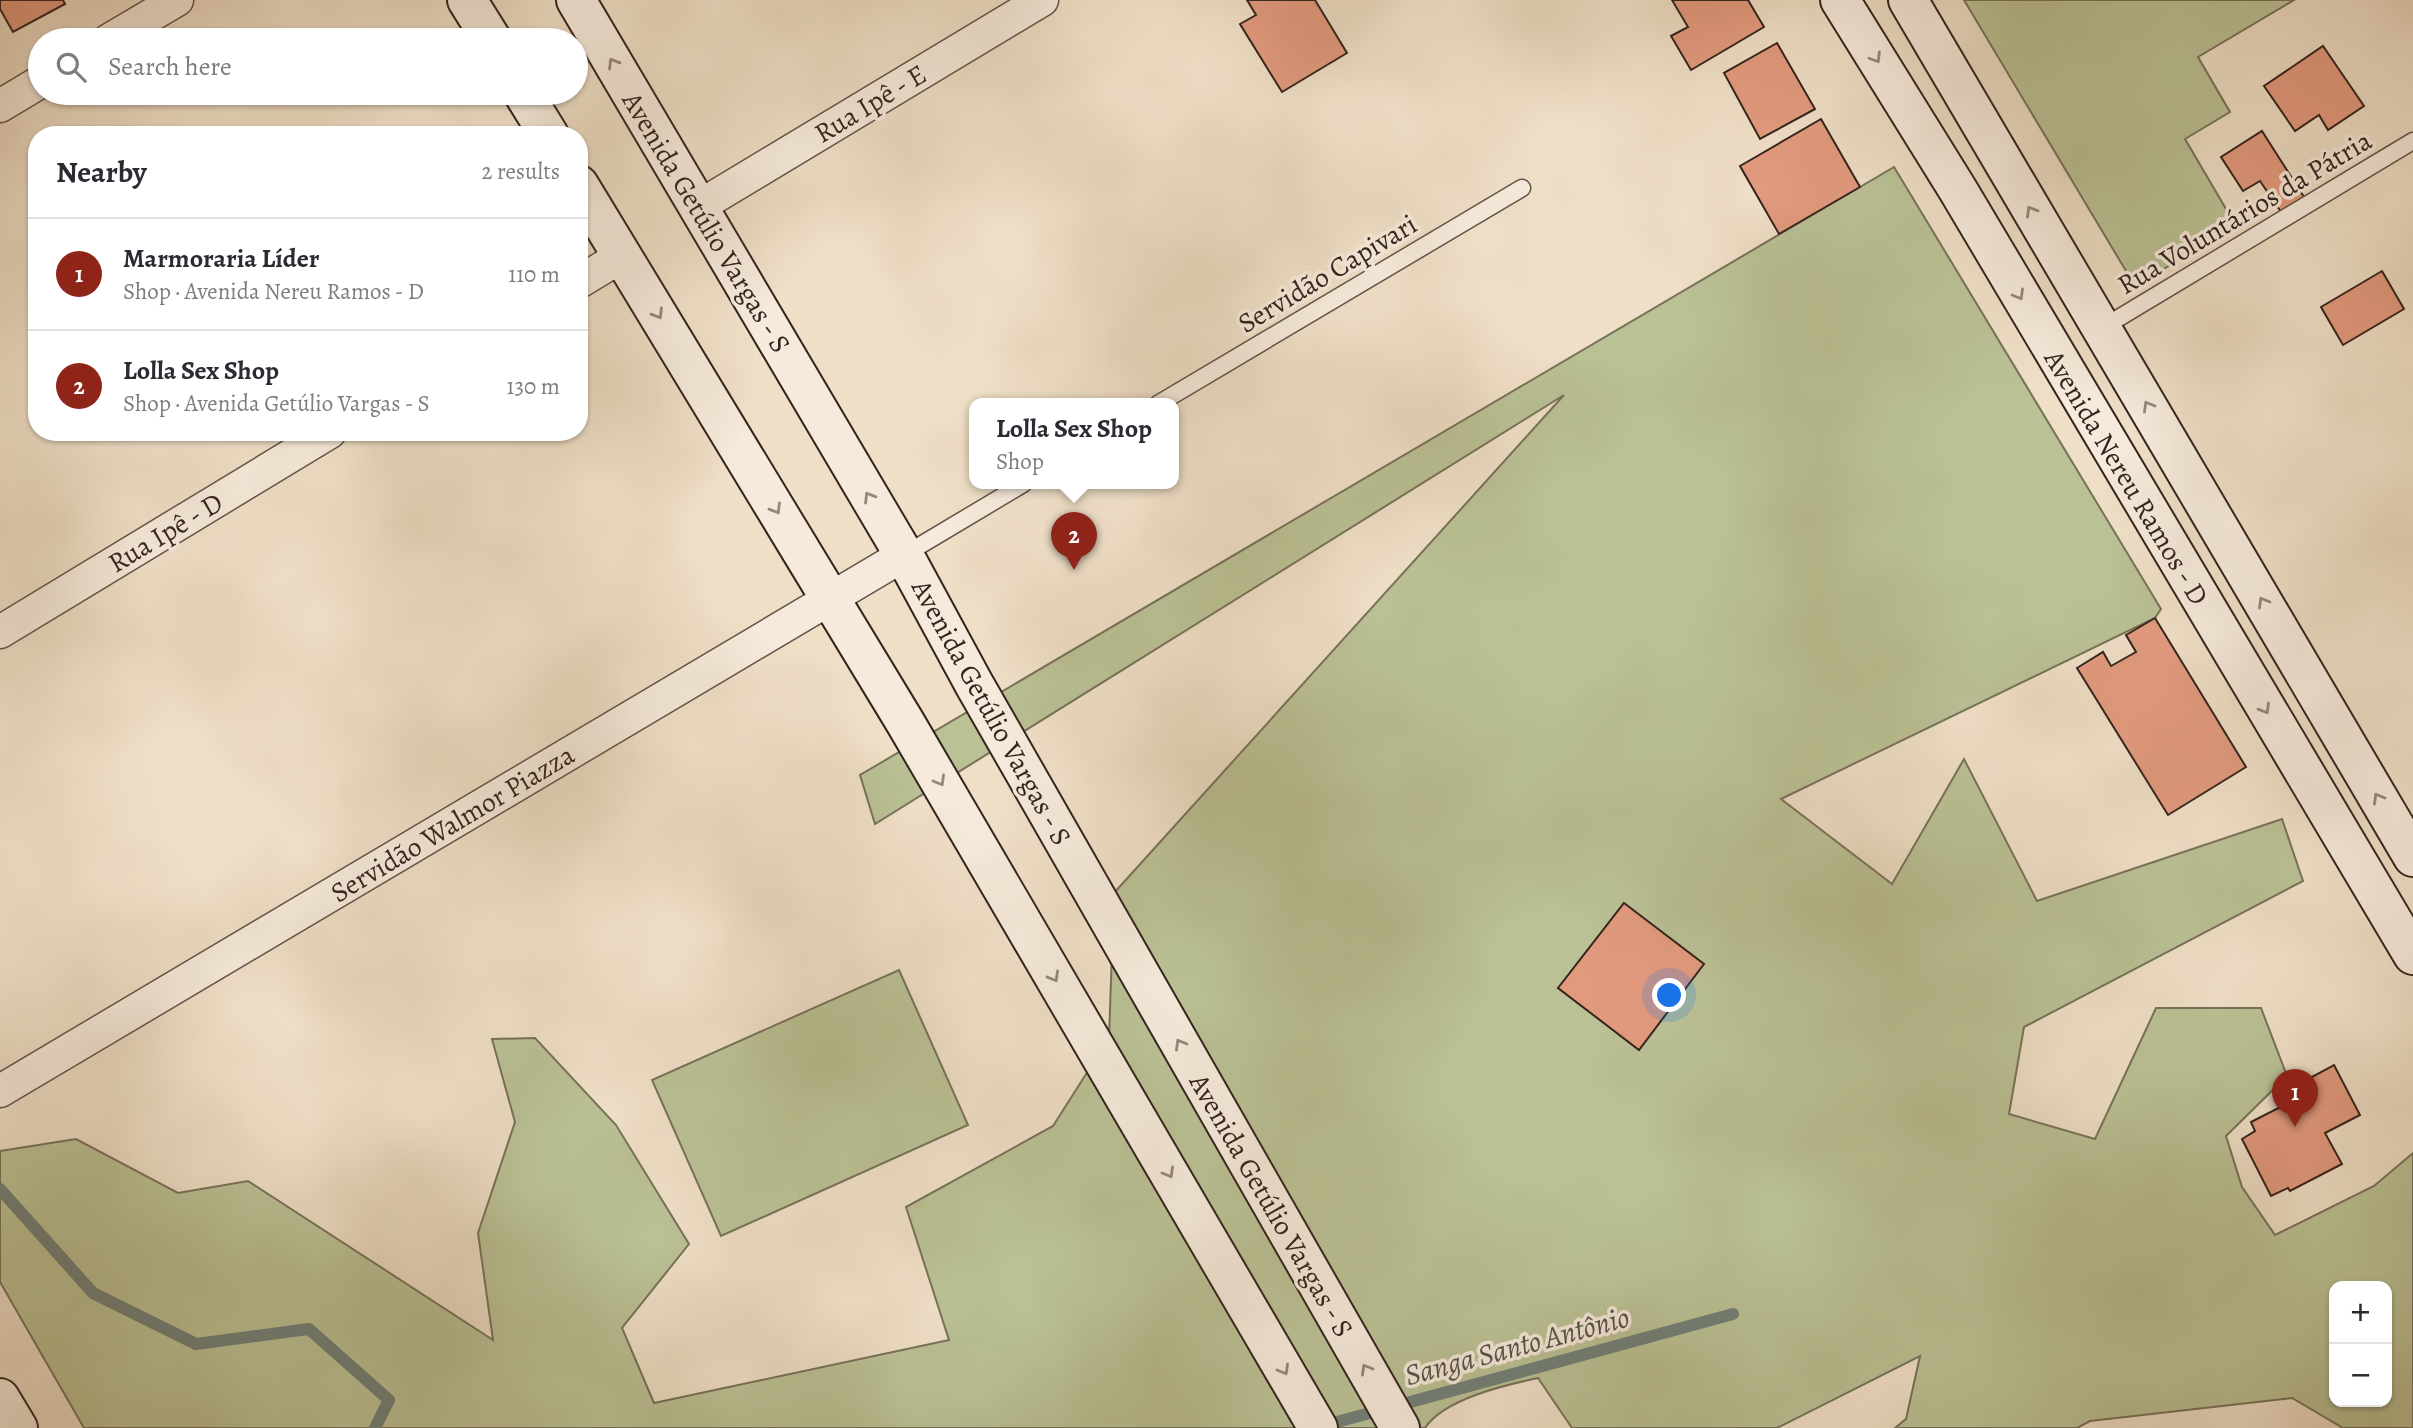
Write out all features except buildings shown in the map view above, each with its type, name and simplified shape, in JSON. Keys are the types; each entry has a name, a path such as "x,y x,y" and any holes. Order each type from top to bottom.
{"street":[{"path":"129,28 177,0"},
{"path":"467,0 484,28"},
{"name":"Avenida Getúlio Vargas - S","path":"576,0 904,555 974,684 1400,1428"},
{"name":"Rua Ipê - E","path":"698,207 1042,0"},
{"name":"Avenida Nereu Ramos - D","path":"1840,0 1958,190 2413,955"},
{"name":"Avenida Nereu Ramos - D","path":"1909,0 2413,857"},
{"path":"0,106 28,89"},
{"path":"530,105 543,126"},
{"path":"1958,190 2002,162"},
{"path":"588,200 905,722 1318,1428"},
{"path":"588,277 622,256"},
{"name":"Rua Ipê - D","path":"0,632 315,441"},
{"name":"Servidão Walmor Piazza","path":"0,1091 904,555"},
{"path":"2237,662 2283,636"},
{"path":"2376,893 2413,871"},
{"path":"0,1398 18,1428"}],"lane":[{"name":"Rua Voluntários da Pátria","path":"2102,328 2413,141"},
{"name":"Servidão Capivari","path":"1168,398 1521,188"},
{"path":"904,555 1015,489"}],"green space":[{"path":"1964,0 2294,0 2198,57 2230,112 2185,139 2236,226 2135,286"},
{"path":"1894,167 2161,609 2155,618 1781,799 1892,884 1964,759 2037,901 2282,819 2303,881 2024,1027 2009,1114 2095,1139 2156,1008 2261,1008 2287,1076 2226,1136 2242,1187 2275,1235 2374,1186 2413,1153 2413,1428 2343,1428 2292,1398 2090,1421 2077,1428 1895,1428 1906,1419 1920,1356 1777,1428 1572,1428 1538,1378 1493,1389 1460,1401 1434,1418 1425,1428 84,1428 0,1282 0,1151 76,1139 178,1193 248,1181 493,1340 478,1233 515,1122 492,1039 535,1038 616,1125 689,1244 622,1328 654,1403 949,1340 906,1207 1053,1126 1109,1038 1114,893 1564,395 875,824 860,775"},
{"path":"899,970 968,1125 721,1236 652,1080"}],"waterway":[{"name":"Sanga Santo Antônio","path":"0,1189 93,1293 196,1344 309,1329 389,1400 375,1428"},
{"name":"Sanga Santo Antônio","path":"1322,1426 1733,1314"}],"place":[{"name":"Lolla Sex Shop","path":"1074,570"},
{"name":"Marmoraria Líder","path":"2295,1127"}]}
